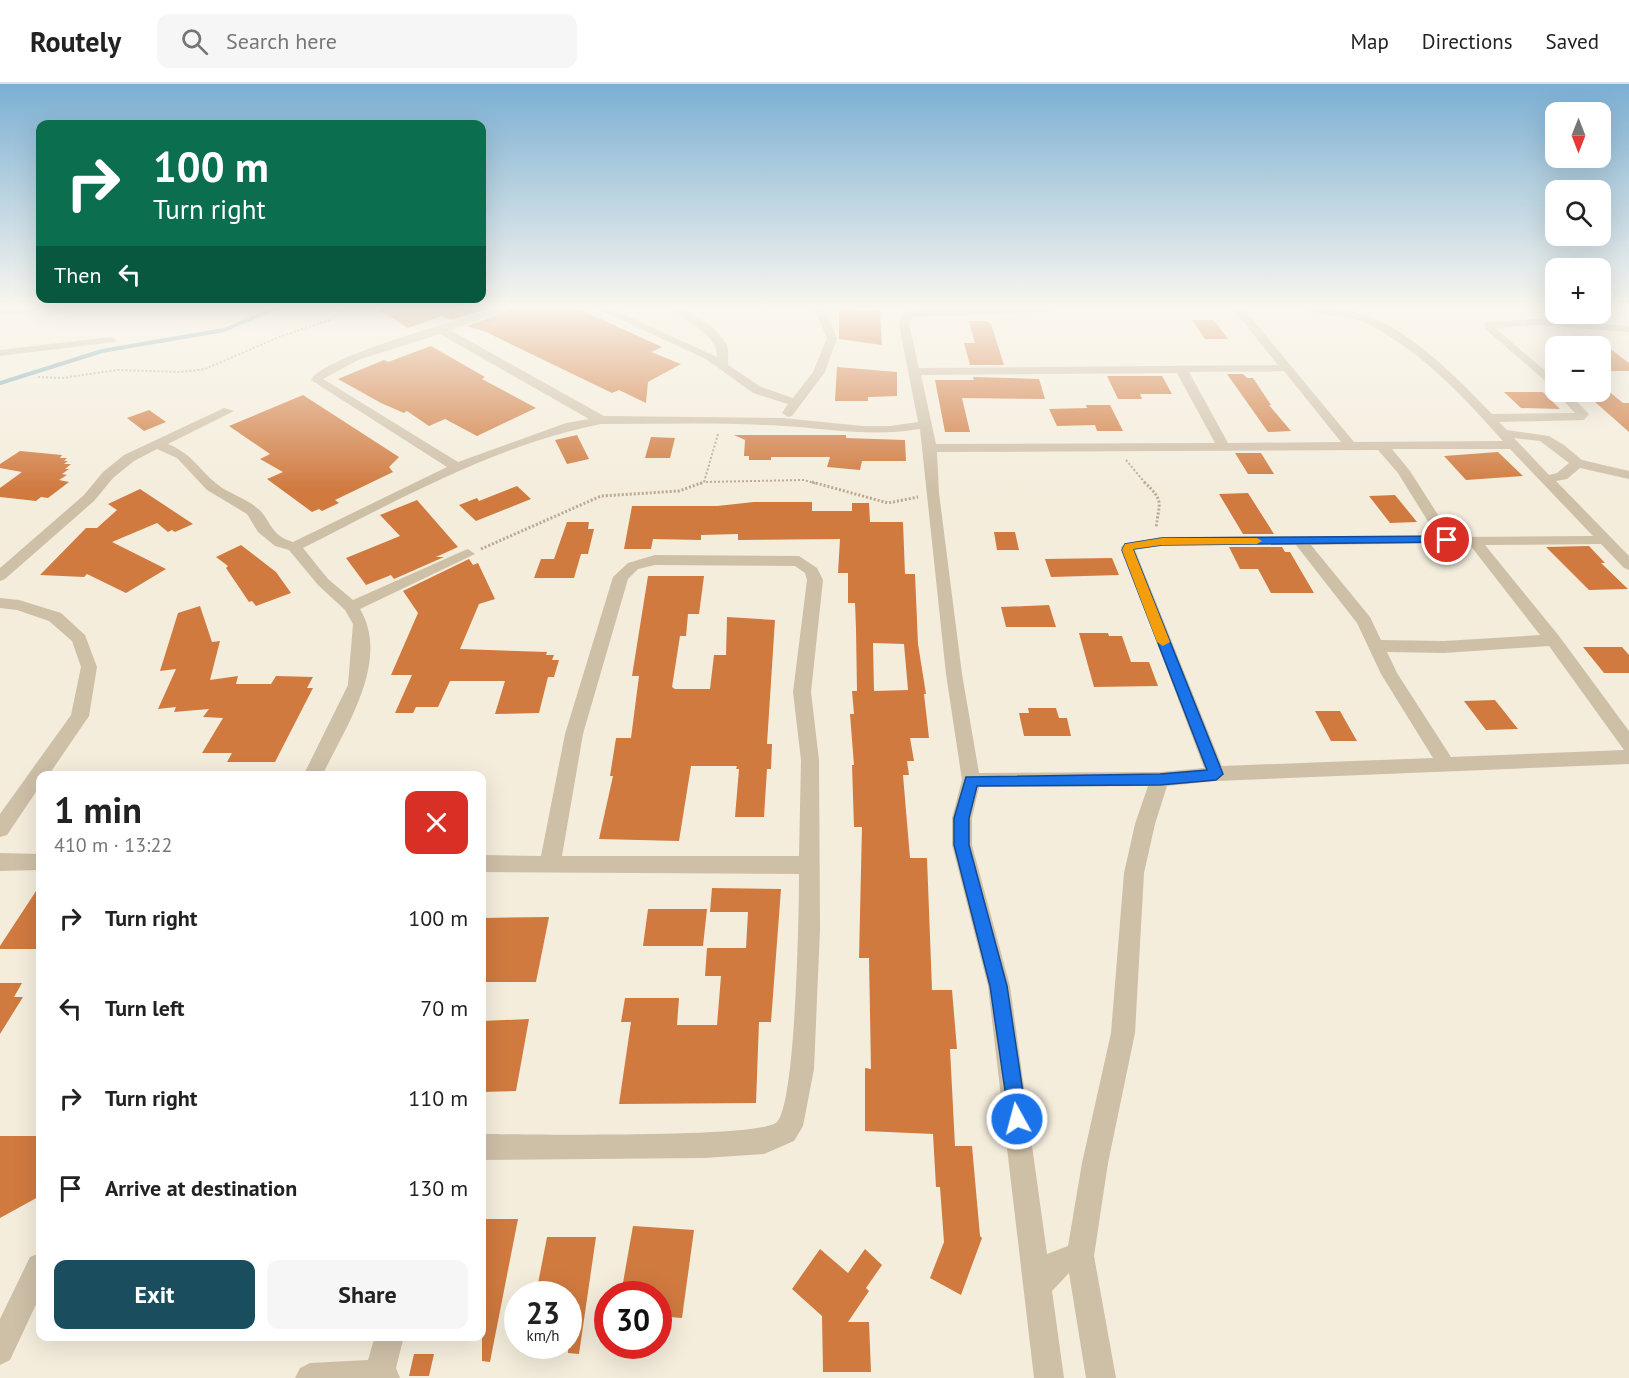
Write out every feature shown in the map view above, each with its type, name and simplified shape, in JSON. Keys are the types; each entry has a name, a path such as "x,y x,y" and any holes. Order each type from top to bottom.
{"street":[{"path":"330,369 317,380 457,467"},
{"path":"511,369 601,420"},
{"path":"726,369 757,390 794,402"},
{"path":"783,422 794,402 820,369"},
{"path":"1049,1378 1039,1285 999,986 962,845 962,818 971,780 954,674 947,599 932,493 930,448 916,372 1147,369"},
{"path":"1181,369 1223,445"},
{"path":"1288,369 1349,444"},
{"path":"1437,369 1489,418 1545,480 1629,565"},
{"path":"1489,418 1580,417 1583,414 1581,410 1572,402"},
{"path":"0,576 89,498 108,475 129,458 228,411"},
{"path":"294,547 406,489 457,467 570,426 601,420 783,422 863,430 890,430 926,424"},
{"path":"1504,434 1540,436 1554,441 1577,463 1629,475"},
{"path":"157,444 182,455 212,487 253,511 263,529 280,543 294,547 323,582 351,607 360,624 361,651 357,685 314,771"},
{"path":"930,448 1349,444 1513,445"},
{"path":"1382,446 1402,471 1447,540"},
{"path":"1545,480 1562,476 1577,463"},
{"path":"1216,774 1127,550 1134,544 1604,540"},
{"path":"1301,541 1318,567 1364,621 1389,674 1446,764"},
{"path":"1474,541 1553,640 1629,746"},
{"path":"351,607 468,554"},
{"path":"486,1147 704,1145 764,1141 785,1132 794,1117 801,1069 811,866 810,760 802,692 815,580 813,571 799,561 655,560 633,566 621,577 579,715 549,865"},
{"path":"0,603 18,605 55,617 79,639 89,667 80,716 41,771"},
{"path":"1376,646 1444,647 1553,640"},
{"path":"971,780 1160,779 1216,774 1629,757"},
{"path":"0,829 36,778"},
{"path":"1101,1378 1080,1256 1095,1163 1123,1033 1134,873 1145,824 1160,779"},
{"path":"0,862 36,862"},
{"path":"486,864 811,866"},
{"path":"1039,1285 1056,1264 1080,1256"},
{"path":"0,1350 36,1275"},
{"path":"310,1378 382,1376 389,1341"}],"path":[{"path":"38,377 62,378 117,370 180,372 200,369"},
{"path":"704,482 718,433 727,421"},
{"path":"1120,446 1129,469 1157,494 1161,505 1155,526 1162,542"},
{"path":"468,554 601,496 679,491 704,482 804,480 888,503 932,493"}],"building":[{"path":"361,369 472,369 485,377 482,379 536,408 477,436 445,419 429,426 407,411 404,413 381,403 338,379"},
{"path":"563,369 671,369 648,382 646,403 619,390 612,393"},
{"path":"837,369 897,372 897,396 868,397 868,401 835,401"},
{"path":"1611,369 1629,369 1611,371"},
{"path":"1227,374 1243,374 1247,378 1253,378 1271,405 1269,405 1291,431 1268,432"},
{"path":"1107,376 1162,376 1172,394 1140,394 1142,399 1118,399"},
{"path":"973,377 1039,379 1045,399 962,398 970,432 945,432 935,380 974,380"},
{"path":"1504,392 1543,392 1545,402 1553,402 1560,409 1521,408"},
{"path":"1611,393 1623,403 1629,403 1629,432 1595,402 1611,402"},
{"path":"303,395 399,457 389,467 393,472 335,500 339,503 322,511 319,509 312,512 267,479 283,472 260,459 270,454 229,426"},
{"path":"1086,405 1110,405 1123,431 1097,431 1095,425 1057,426 1049,409 1087,408"},
{"path":"149,410 166,422 144,431 127,418"},
{"path":"577,435 589,459 567,464 555,440"},
{"path":"734,435 846,435 846,438 905,440 906,461 862,461 860,470 827,467 830,457 771,457 771,460 749,460 749,456 744,456 745,440"},
{"path":"651,437 675,438 670,458 645,458"},
{"path":"20,451 62,455 60,458 67,458 64,461 68,461 64,464 71,464 65,469 69,469 62,474 67,475 59,480 69,482 48,498 41,497 36,501 0,497 0,488 22,472 0,468 0,464"},
{"path":"1498,452 1523,476 1466,480 1444,456"},
{"path":"1235,453 1261,453 1274,474 1248,474"},
{"path":"517,486 531,499 476,521 459,505 477,498 479,501"},
{"path":"140,489 193,524 175,532 172,530 168,532 157,523 112,542 166,569 126,593 87,574 84,577 40,575 86,528 97,528 117,510 108,504"},
{"path":"1248,493 1274,534 1243,534 1219,494"},
{"path":"1395,495 1417,522 1390,523 1369,496"},
{"path":"417,500 458,547 436,557 444,557 394,579 391,575 366,585 346,558 400,536 380,515"},
{"path":"754,502 812,502 812,511 852,511 852,503 869,503 870,522 903,522 905,574 915,574 918,644 926,694 924,694 929,738 910,738 914,761 907,761 909,775 903,775 910,858 927,858 932,990 952,990 957,1049 950,1049 955,1146 972,1146 982,1238 961,1295 930,1278 944,1242 940,1187 936,1187 933,1134 865,1131 865,1068 871,1069 869,958 859,958 862,827 854,827 852,765 854,765 850,714 854,714 852,691 857,691 855,603 848,603 848,573 838,573 840,539 738,540 738,534 701,535 701,540 653,539 651,549 624,549 632,506 717,506","holes":["873,643 904,644 908,690 874,691"]},
{"path":"567,522 589,522 588,529 594,529 588,554 581,554 574,578 534,578 541,559 554,559"},
{"path":"994,532 1015,532 1019,550 997,550"},
{"path":"241,545 276,572 291,593 256,606 252,601 249,602 226,568 228,566 216,557"},
{"path":"1589,546 1605,563 1601,563 1628,589 1589,590 1546,547"},
{"path":"1229,547 1282,547 1285,552 1290,552 1314,593 1271,593 1258,569 1240,569"},
{"path":"1112,558 1119,575 1051,577 1045,559"},
{"path":"469,559 473,565 478,563 495,599 479,604 460,649 547,652 546,655 554,655 552,660 559,660 554,677 548,677 539,713 495,714 505,681 450,681 438,707 416,707 413,713 395,713 412,675 391,675 418,613 403,591"},
{"path":"648,576 704,576 699,614 688,614 686,636 680,636 672,687 675,689 710,689 714,655 726,655 727,617 775,620 767,744 772,744 771,769 767,769 764,817 735,817 739,769 736,769 737,766 691,766 679,841 599,839 613,776 610,776 616,738 631,738 639,676 632,676"},
{"path":"1049,605 1056,627 1006,627 1001,607"},
{"path":"200,606 212,642 220,641 210,680 238,676 236,684 271,684 276,676 313,677 307,688 313,688 275,762 227,762 232,753 202,753 223,718 203,717 209,709 174,712 176,707 158,709 176,669 160,671 178,613"},
{"path":"1079,633 1108,633 1109,636 1122,636 1131,662 1149,662 1158,686 1094,687"},
{"path":"1583,647 1622,647 1629,655 1629,673 1604,673"},
{"path":"1495,700 1518,729 1486,730 1464,701"},
{"path":"1028,708 1056,708 1059,718 1067,718 1071,736 1024,736 1019,713 1029,713"},
{"path":"1315,711 1340,711 1357,741 1331,741"},
{"path":"712,888 781,889 771,1022 759,1022 756,1103 619,1104 631,1022 621,1022 625,998 679,998 677,1025 717,1025 721,976 705,976 707,948 746,948 748,912 710,912"},
{"path":"36,891 36,949 0,949"},
{"path":"648,909 707,909 703,946 643,946"},
{"path":"549,917 536,982 486,982 486,918"},
{"path":"0,983 22,983 14,997 23,997 0,1034"},
{"path":"529,1019 516,1091 486,1092 486,1021"},
{"path":"0,1136 36,1136 36,1198 0,1218"},
{"path":"486,1219 518,1219 506,1281 504,1281 490,1362 482,1361 482,1341 486,1341"},
{"path":"633,1226 694,1230 682,1318 672,1317 672,1281 623,1281"},
{"path":"547,1237 596,1237 582,1333 582,1281 539,1281"},
{"path":"820,1249 848,1273 865,1249 882,1265 866,1288 869,1291 848,1322 869,1322 871,1372 823,1372 822,1316 792,1289"},
{"path":"414,1354 434,1354 429,1376 409,1376"}],"waterway":[{"path":"0,383 43,369"}],"slow traffic":[{"path":"1163,642 1127,550 1128,547 1134,544 1162,542 1257,541"}],"route":[{"path":"1017,1119 1002,1024 999,986 962,845 962,818 971,780 1160,779 1216,774 1127,550 1128,547 1134,544 1162,542 1447,540"}]}
